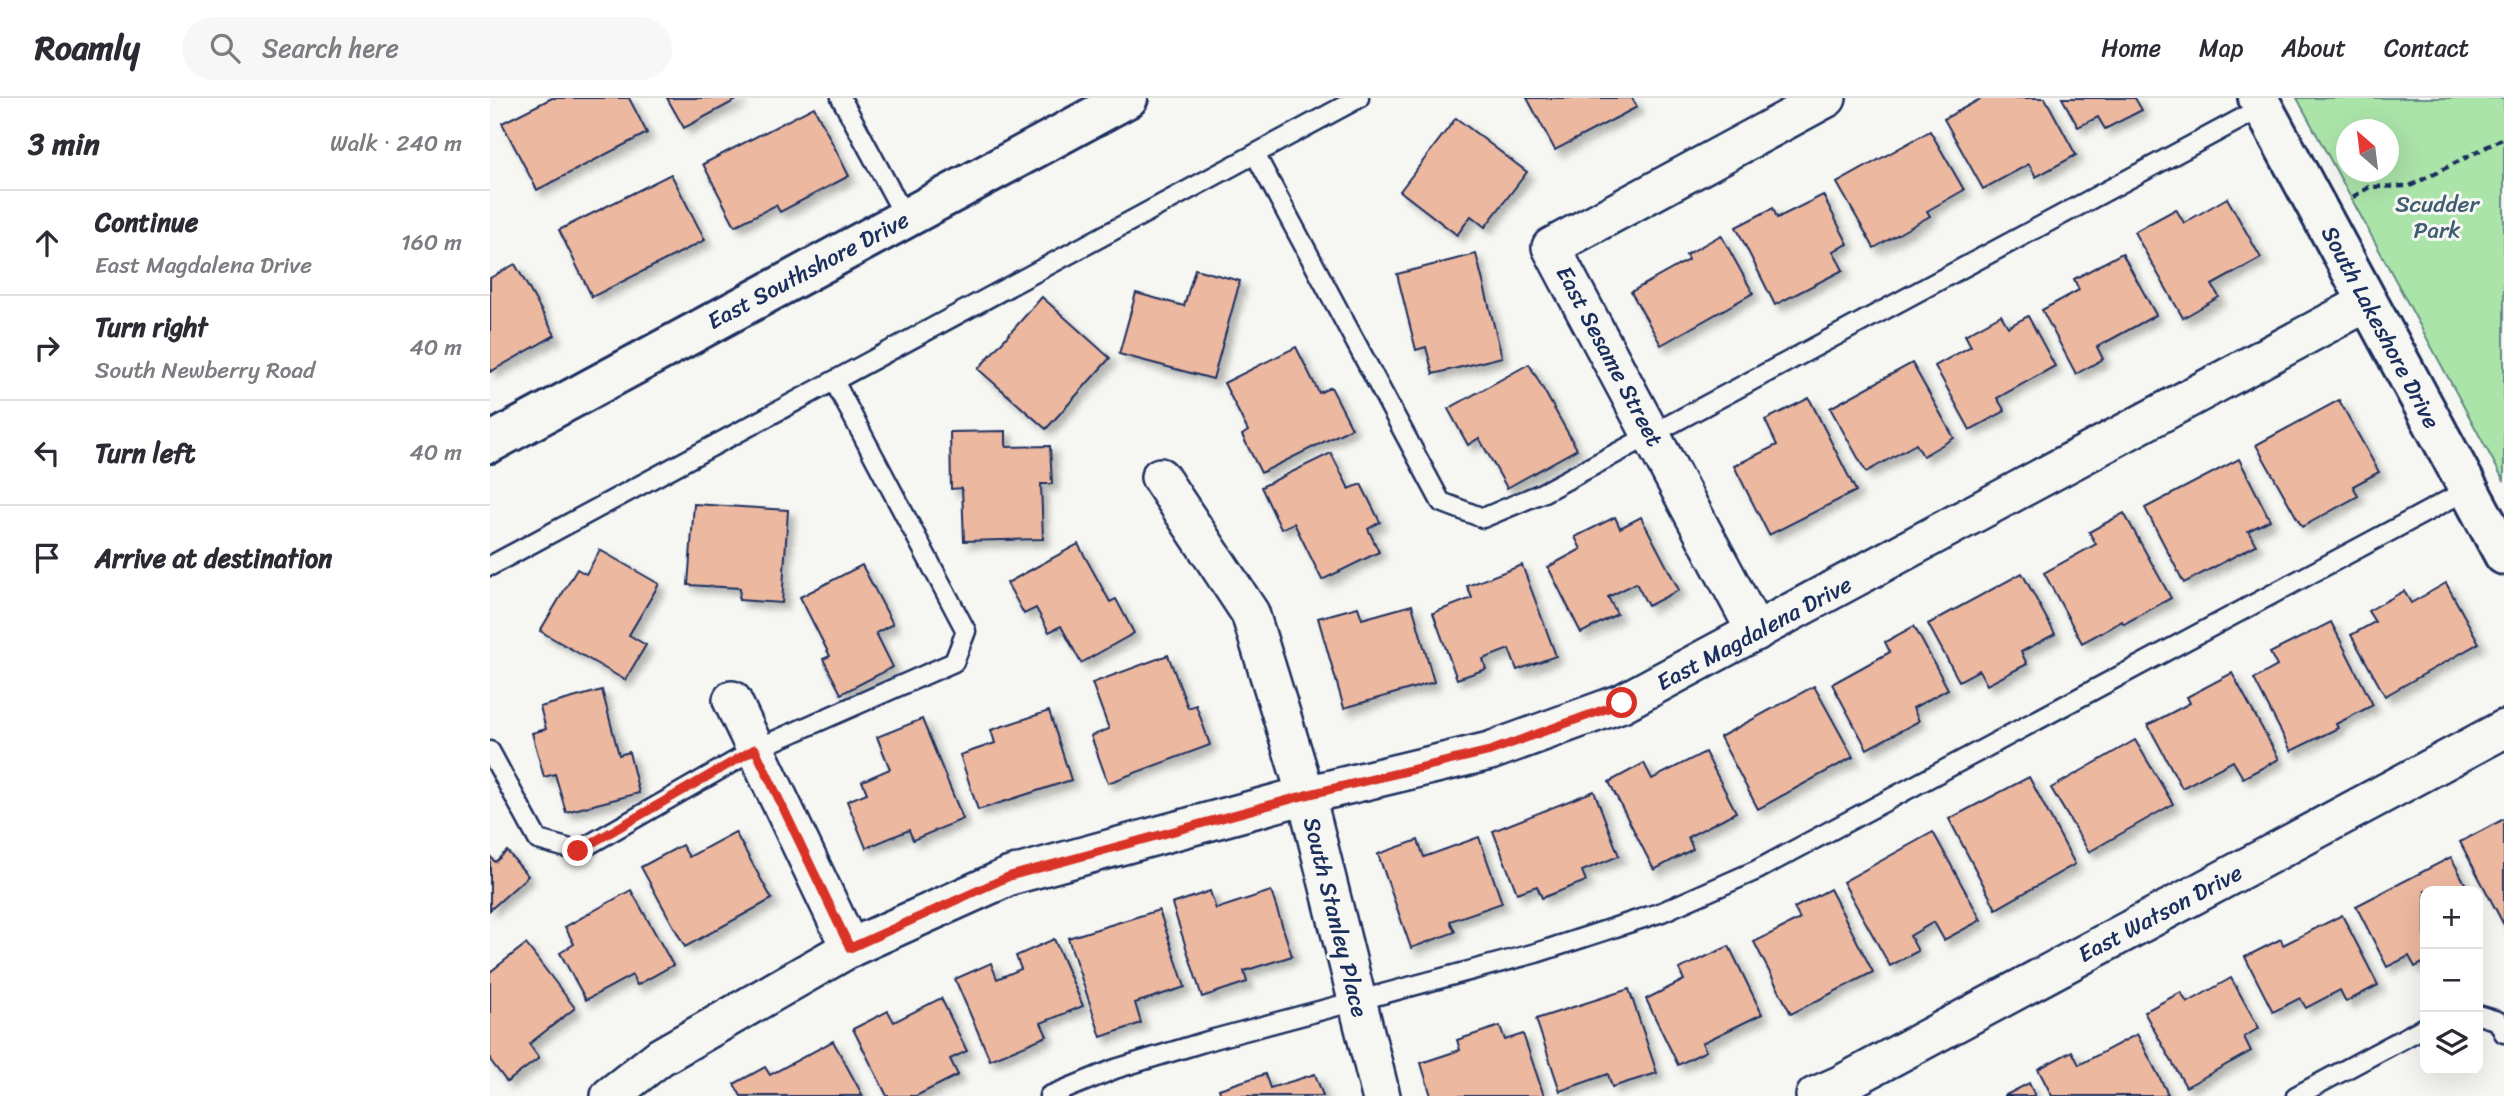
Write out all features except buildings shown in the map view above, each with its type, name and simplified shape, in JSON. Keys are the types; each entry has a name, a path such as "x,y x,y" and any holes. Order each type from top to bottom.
{"street":[{"name":"East Southshore Drive","path":"490,443 1128,98"},
{"name":"East Sesame Street","path":"1756,632 1551,247 1827,98"},
{"name":"South Lakeshore Drive","path":"2261,102 2504,555"},
{"name":"East Magdalena Drive","path":"610,1096 660,1057 850,948 1010,876 1306,795 1490,751 1622,703 2368,302"},
{"name":"South Stanley Place","path":"1160,477 1250,613 1306,795 1381,1096"},
{"path":"732,700 850,948"},
{"name":"East Watson Drive","path":"1815,1096 2504,729"}],"lane":[{"path":"841,98 905,218"},
{"path":"490,566 1359,98"},
{"path":"1255,154 1441,502 1483,518 1542,493 1651,435 2261,102"},
{"path":"490,751 538,840 578,851 755,749 954,662 966,631 834,382"},
{"path":"1049,1096 1115,1069 1561,945 1662,912 1757,870 2469,489"},
{"path":"2483,1016 2498,1021 2504,1033"},
{"path":"2296,1096 2420,1030"}],"path":[{"path":"2353,197 2369,187 2410,186 2504,138"}],"green space":[{"name":"Scudder Park","path":"2297,98 2504,98 2504,481 2342,182 2399,182 2399,119 2336,119 2336,170"}],"route":[{"path":"578,851 755,749 850,948 1010,876 1306,795 1490,751 1622,703"}]}
